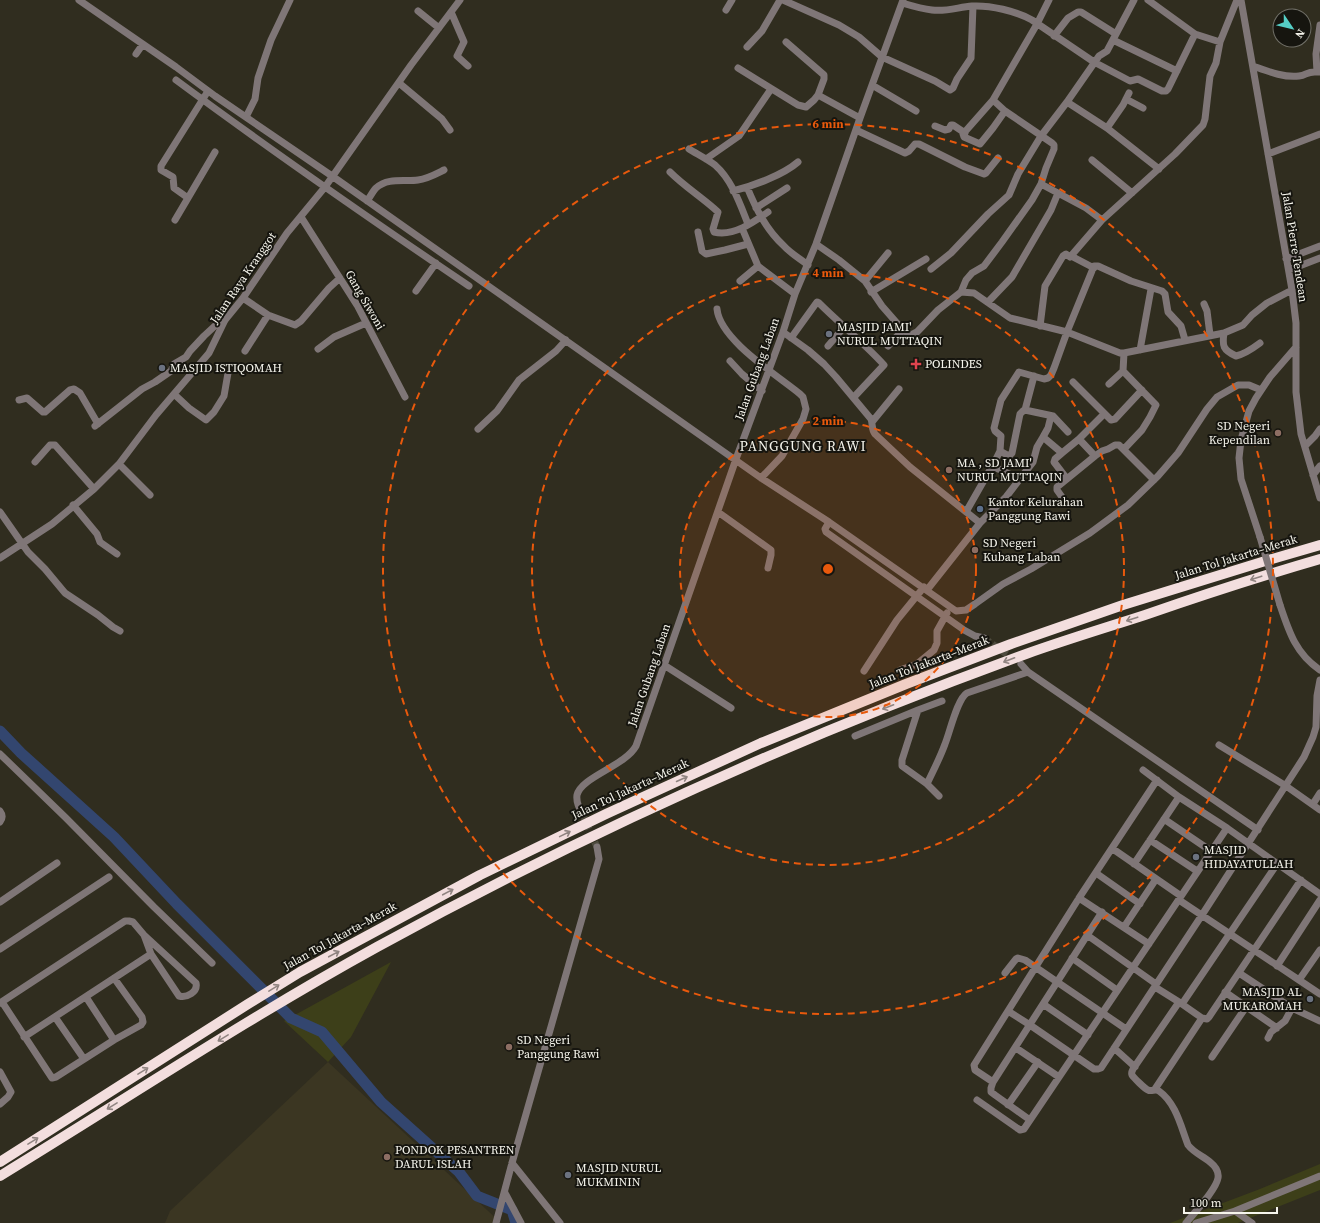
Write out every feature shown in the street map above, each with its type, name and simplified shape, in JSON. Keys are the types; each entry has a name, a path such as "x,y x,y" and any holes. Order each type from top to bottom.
{"highway":[{"name":"Jalan Tol Jakarta–Merak","path":"0,1162 300,972 480,875 606,814 761,743 906,684 1011,644 1123,606 1320,545"},
{"path":"0,1176 302,989 476,894 574,844 736,770 870,713 1028,653 1276,571 1320,559"}],"street":[{"path":"79,0 140,49 205,95 326,186 566,340 761,478 829,522 921,592 971,634 984,638"},
{"path":"246,117 255,99 258,78 271,40 290,0"},
{"name":"Jalan Raya Kranggot","path":"0,558 52,524 94,489 119,464 156,415 209,353 225,320 243,298 287,233 326,186 331,177 460,0"},
{"path":"726,10 732,0"},
{"path":"747,47 762,31 781,0 839,25 853,33 882,57 907,67 952,90 957,78 971,58 973,6"},
{"path":"1005,110 980,144 964,137 963,134 993,100 1037,24 1049,0"},
{"path":"931,269 951,252 1008,195 1018,174 1041,136 1068,102 1094,62 1100,55 1107,51 1132,0"},
{"path":"1148,0 1195,34 1220,42"},
{"path":"1071,256 1102,220 1175,154 1203,125 1210,76 1216,63 1220,42 1237,0"},
{"name":"Jalan Pierre Tendean","path":"1241,0 1292,290 1296,323 1296,392 1301,434 1320,498"},
{"path":"902,2 932,10 973,6 998,8 1021,15 1094,62 1130,81 1138,79 1162,91 1166,91 1168,89 1195,34"},
{"name":"Jalan Gubang Laban","path":"582,814 577,796 581,788 590,780 627,757 636,746 736,459 762,391 795,294 816,244 902,2"},
{"path":"418,11 439,28"},
{"path":"451,12 464,42 457,56 468,66"},
{"path":"1054,36 1068,18 1078,12 1081,12 1114,37 1177,71"},
{"path":"1253,66 1288,76 1299,76 1309,72 1318,72 1316,54 1320,25"},
{"path":"738,68 793,103 806,107 818,95 824,75 786,42"},
{"path":"176,80 246,117 367,201 436,263 469,286"},
{"path":"399,83 442,119 450,130"},
{"path":"872,85 916,111"},
{"path":"706,159 739,136 771,89"},
{"path":"188,198 174,188 173,177 161,169 164,161 205,95"},
{"path":"818,95 860,118"},
{"path":"1107,128 1128,96 1143,108"},
{"path":"816,244 865,281 871,292 903,330 908,334 913,335 938,310 961,292 966,280 972,273 984,266 1032,200 1041,184 1054,149 1054,145 1052,143 993,100"},
{"path":"1068,102 1107,128 1159,169"},
{"path":"935,126 945,130 949,129 951,125 953,125 965,133"},
{"path":"856,130 905,153 915,144 919,144 965,167 984,174 998,158"},
{"path":"1268,154 1320,134"},
{"path":"689,149 706,159 723,173 733,191 745,226 748,244 758,266 795,294"},
{"path":"175,220 215,152"},
{"path":"1092,160 1132,192"},
{"path":"733,191 747,188 784,171 798,162"},
{"path":"367,201 377,188 384,183 419,180 444,170"},
{"path":"670,172 718,212 713,229 714,232 724,233 745,226 768,212"},
{"path":"1041,184 1086,208 1102,220"},
{"path":"747,188 760,217 782,244 808,265"},
{"path":"756,208 787,188"},
{"path":"988,302 1012,277 1051,210 1058,194"},
{"name":"Gang Siwoni","path":"301,217 357,306 405,396"},
{"path":"698,232 702,250 706,254 748,244"},
{"path":"1286,259 1320,246"},
{"path":"865,281 888,253"},
{"path":"1040,326 1046,284 1063,256 1066,254 1094,268"},
{"path":"1288,270 1320,258"},
{"path":"871,292 926,259"},
{"path":"416,291 436,263"},
{"path":"740,281 758,266"},
{"path":"966,512 1000,451 1001,436 995,431 994,428 1001,400 1018,373 1044,379 1051,375 1094,266 1098,266 1152,289 1162,291 1165,294 1168,312 1181,326 1185,340"},
{"path":"243,298 268,315 293,324 298,324 329,288 340,278"},
{"path":"1140,350 1152,289"},
{"path":"961,292 974,294 1010,318 1067,332 1120,353 1124,353 1224,332 1243,325 1252,315 1267,303 1292,290"},
{"path":"791,338 817,302 844,326 884,365 854,397"},
{"path":"1204,304 1207,311 1210,335"},
{"path":"716,309 717,314 727,332 747,352 803,397 806,409 803,420 782,456 761,478"},
{"path":"246,351 268,315"},
{"path":"19,400 27,398 45,412 70,390 74,389 80,393 96,425 142,389 171,371 174,364 186,357 204,336 218,323 225,320"},
{"path":"318,349 334,337 366,323"},
{"path":"828,346 844,326"},
{"path":"888,346 903,330"},
{"path":"783,332 824,364 854,397 872,420 872,429 875,434 910,468 980,523"},
{"path":"1224,332 1222,341 1224,347 1228,352 1236,356 1251,350 1260,343"},
{"path":"478,429 496,411 519,380 566,340"},
{"path":"1296,347 1270,377 1249,411 1241,440 1239,458 1241,479 1288,630 1298,648 1311,664 1320,670"},
{"path":"1109,384 1123,371 1124,353"},
{"path":"730,361 742,374 762,391"},
{"path":"1123,371 1155,402 1156,406 1142,430 1124,449"},
{"path":"174,394 189,408 206,420 214,412 224,396 228,373"},
{"path":"1000,451 1009,456 1012,453 1020,414 1025,410 1034,376"},
{"path":"1073,382 1109,420 1112,420 1142,390"},
{"path":"900,670 917,664 934,650 937,643 937,631 947,613 966,610 1003,584 1031,569 1090,533 1128,506 1178,453 1207,409 1217,397 1238,385 1249,385 1261,390"},
{"path":"872,420 899,389"},
{"path":"1025,410 1055,418 1068,432"},
{"path":"1067,479 1054,462 1055,459 1079,439 1104,414"},
{"path":"864,671 897,620 980,523 1006,497 1033,462 1037,447 1048,428 1051,416"},
{"path":"1305,446 1320,429"},
{"path":"1043,437 1062,453"},
{"path":"1079,439 1095,456"},
{"path":"35,462 50,444 55,445 94,489"},
{"path":"1067,504 1056,488 1095,456 1115,445 1119,445 1124,449 1154,480"},
{"path":"119,464 150,495"},
{"path":"992,466 1020,479"},
{"path":"1313,475 1320,466"},
{"path":"73,505 96,534 100,542 117,554"},
{"path":"0,512 28,552 66,593 120,631"},
{"path":"718,512 771,550 768,568"},
{"path":"829,522 825,529 826,532 921,592 947,613"},
{"path":"1021,664 1029,673 1259,827"},
{"path":"664,665 731,708"},
{"path":"927,784 964,694 1029,673"},
{"path":"1008,1011 1096,1070 1101,1068 1249,844 1317,735 1320,680"},
{"path":"855,736 942,701"},
{"path":"918,710 902,760 902,765 927,784 939,796"},
{"path":"1220,744 1286,786 1320,810"},
{"path":"0,754 66,818 148,902 212,963"},
{"path":"1143,770 1178,797 1227,828 1320,894"},
{"path":"993,1082 975,1070 974,1065 1079,898 1156,780"},
{"path":"1313,804 1320,793"},
{"path":"1134,864 1178,797"},
{"path":"0,811 2,816 2,820 0,822"},
{"path":"1164,819 1211,851"},
{"path":"977,1100 1020,1130 1024,1129 1227,828"},
{"path":"1150,840 1197,871"},
{"path":"497,1219 599,859 597,848"},
{"path":"1112,848 1156,879 1202,916 1320,994"},
{"path":"0,902 58,863"},
{"path":"1186,1223 1210,1194 1217,1182 1217,1170 1211,1163 1191,1149 1173,1106 1168,1099 1158,1090 1146,1090 1132,1075 1132,1072 1230,934 1277,864"},
{"path":"1096,873 1140,904"},
{"path":"0,949 109,877"},
{"path":"1124,927 1156,879"},
{"path":"1087,935 1180,1003 1202,1018 1206,1019 1209,1017 1301,880"},
{"path":"1079,898 1149,944"},
{"path":"1276,966 1320,900"},
{"path":"1030,1120 991,1092 993,1082 1102,912"},
{"path":"114,978 142,1017 143,1022 56,1077 52,1078 1,1002 125,921 133,922 144,935 196,983 197,987 195,991 182,998 179,996 151,954 144,935"},
{"path":"1299,980 1320,950"},
{"path":"24,1037 151,954"},
{"path":"1005,973 1016,959 1018,958 1025,960 1126,1029"},
{"path":"1072,958 1117,990"},
{"path":"1239,973 1292,1008 1320,1020"},
{"path":"1225,992 1277,1028"},
{"path":"86,997 114,1040"},
{"path":"1043,1004 1088,1035"},
{"path":"1212,1057 1246,1007"},
{"path":"1268,1038 1271,1032 1286,1021 1292,1008"},
{"path":"55,1017 84,1059"},
{"path":"1155,1089 1202,1018"},
{"path":"1016,1048 1059,1077"},
{"path":"1114,1048 1135,1066"},
{"path":"1008,1105 1038,1062"},
{"path":"0,1072 11,1092 0,1104"},
{"path":"512,1164 560,1223"},
{"path":"1196,1211 1196,1218 1199,1222 1235,1212 1320,1176"},
{"path":"504,1195 521,1223"},
{"path":"1235,1212 1252,1223"}],"shaded area":[{"path":"328,1062 501,1223 165,1223 170,1211"}],"green space":[{"path":"391,962 351,1037 328,1062 284,1021"},
{"path":"1320,1164 1320,1190 1238,1223 1170,1223 1260,1189"}],"waterway":[{"path":"0,731 21,753 114,837 177,904 291,1018 322,1032 381,1102 459,1172 477,1196 512,1210 516,1223"}],"tunnel":[{"path":"984,638 1016,661"},
{"path":"582,813 597,847"}],"place":[{"name":"MASJID JAMI' NURUL MUTTAQIN","path":"829,334"},
{"name":"POLINDES","path":"916,364"},
{"name":"MASJID ISTIQOMAH","path":"162,368"},
{"name":"SD Negeri Kependilan","path":"1278,433"},
{"name":"MA , SD JAMI' NURUL MUTTAQIN","path":"949,470"},
{"name":"Kantor Kelurahan Panggung Rawi","path":"980,509"},
{"name":"SD Negeri Kubang Laban","path":"975,550"},
{"name":"MASJID HIDAYATULLAH","path":"1196,857"},
{"name":"MASJID AL MUKAROMAH","path":"1310,999"},
{"name":"SD Negeri Panggung Rawi","path":"509,1047"},
{"name":"PONDOK PESANTREN DARUL ISLAH","path":"387,1157"},
{"name":"MASJID NURUL MUKMININ","path":"568,1175"}],"district":[{"name":"PANGGUNG RAWI","path":"803,446"}]}
